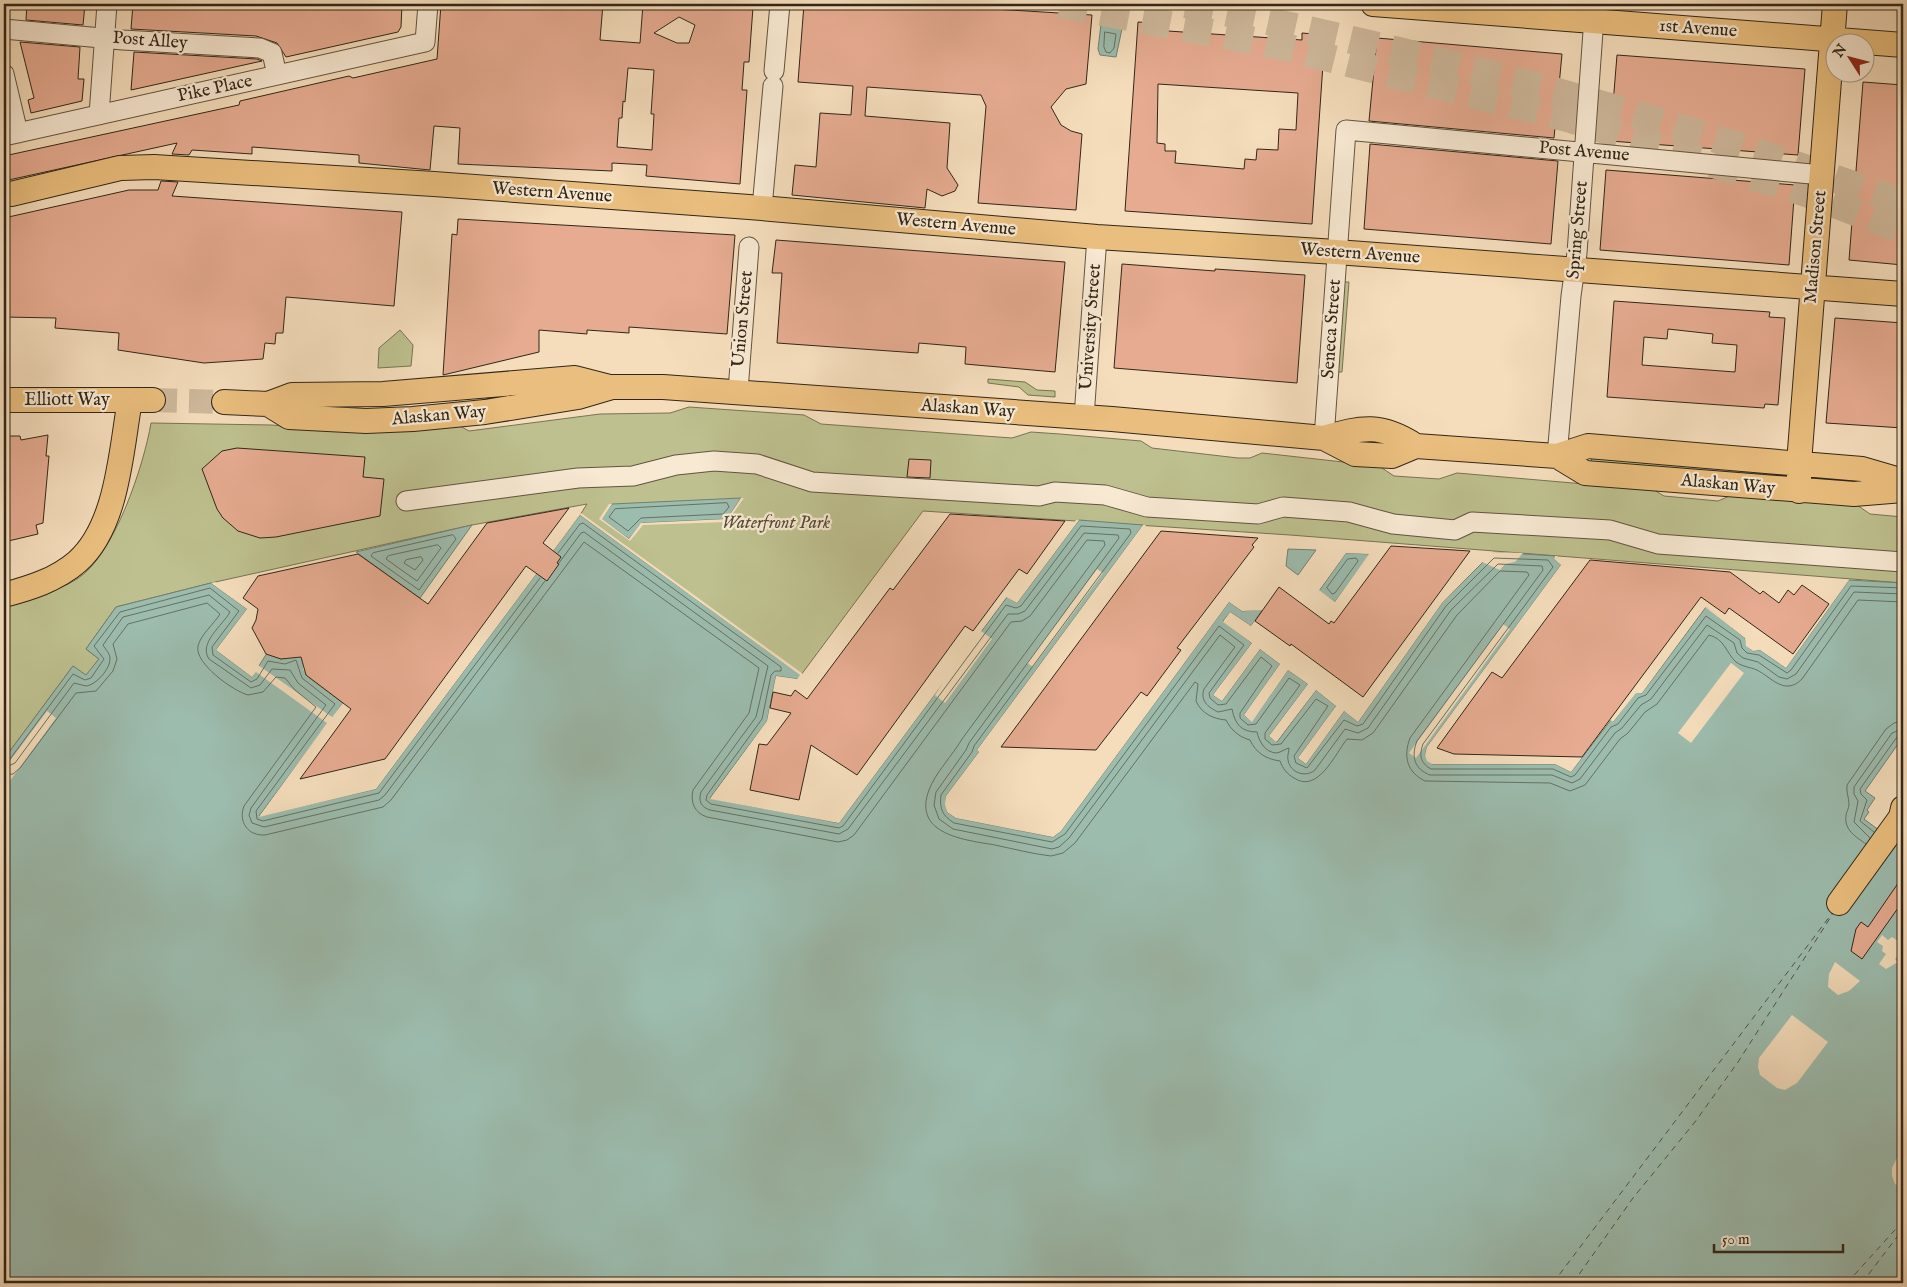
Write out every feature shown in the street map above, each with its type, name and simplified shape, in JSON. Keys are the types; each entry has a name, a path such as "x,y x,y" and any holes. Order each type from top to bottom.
{"main road":[{"name":"1st Avenue","path":"1373,4 1594,12 1824,39"},
{"name":"Madison Street","path":"1833,32 1835,4"},
{"name":"1st Avenue","path":"1874,43 1903,45"},
{"name":"Madison Street","path":"1799,490 1799,463 1829,82"},
{"name":"Western Avenue","path":"11,194 120,168 154,168 434,184 762,208 1097,237 1336,252 1903,294"},
{"name":"Alaskan Way","path":"224,402 268,404 289,417 366,421 413,420 485,412 578,397 612,387 663,387 1084,417 1324,438 1357,428 1396,433 1416,446 1557,456 1588,446 1869,470 1903,481"},
{"name":"Elliott Way","path":"4,400 130,400"},
{"path":"4,595 48,581 77,562 93,543 105,520 113,494 130,400 153,400"},
{"name":"Alaskan Way","path":"1557,456 1585,473 1866,494 1903,490"},
{"path":"1839,903 1901,817 1903,808"}],"street":[{"path":"99,115 107,4"},
{"name":"Pike Place","path":"11,135 425,42 428,4"},
{"path":"762,208 780,4"},
{"name":"Spring Street","path":"1557,456 1571,296 1576,271 1594,12"},
{"name":"Post Alley","path":"4,29 104,38 260,48 272,52 277,75"},
{"path":"4,74 11,135"},
{"name":"Post Avenue","path":"1346,130 1822,175"},
{"name":"Seneca Street","path":"1324,438 1346,130"},
{"name":"University Street","path":"1084,417 1097,237"},
{"name":"Union Street","path":"738,391 749,247"},
{"path":"406,501 578,478 633,476 676,465 714,461 757,464 812,482 1039,496 1055,492 1105,495 1147,507 1258,514 1283,507 1349,512 1392,524 1455,530 1472,522 1610,530 1658,544 1903,562"}],"green space":[{"path":"1344,282 1349,282 1342,372 1338,372"},
{"path":"400,330 413,345 411,366 378,368 379,348"},
{"path":"988,379 1025,382 1037,390 1055,391 1055,397 1028,395 1019,387 988,383"},
{"name":"Waterfront Park","path":"689,407 804,415 821,424 1012,438 1031,432 1141,441 1152,448 1238,458 1250,458 1262,453 1379,466 1394,476 1439,479 1457,473 1654,490 1664,496 1718,501 1734,494 1857,505 1870,514 1903,517 1903,583 1290,535 923,511 801,675 580,515 587,504 472,525 211,583 116,607 86,649 99,659 86,676 73,666 4,759 4,603 60,588 77,579 91,567 115,531 125,508 142,462 151,423 271,425 349,430 458,425 469,431 600,414 670,413"},
{"path":"1592,455 1760,469 1760,478 1591,464"}],"water":[{"path":"1101,24 1110,27 1123,24 1116,57 1100,55 1098,49"},
{"path":"741,498 727,519 642,523 629,539 601,519 612,504"},
{"path":"580,515 801,675 797,679 776,676 767,721 710,798 839,823 1007,597 1017,603 1079,520 1143,525 977,750 979,752 946,796 947,812 956,818 1053,837 1061,831 1229,602 1242,611 1263,609 1251,626 1230,612 1223,621 1252,643 1213,695 1222,701 1260,649 1280,664 1244,715 1252,721 1288,670 1308,684 1269,736 1277,742 1316,690 1336,706 1298,758 1306,764 1344,711 1358,722 1442,603 1493,552 1555,556 1554,559 1561,565 1427,747 1425,755 1432,764 1555,764 1571,772 1611,720 1613,722 1636,692 1642,693 1706,607 1745,638 1747,646 1753,651 1760,650 1786,668 1849,580 1903,583 1903,737 1865,791 1875,798 1867,810 1869,812 1864,819 1903,848 1903,1283 4,1283 4,759 73,666 86,675 99,659 86,649 116,607 211,583 247,609 216,650 252,677 267,653 281,659 303,652 308,677 343,703 259,816 376,789"},
{"path":"472,525 420,598 356,552"},
{"path":"1288,549 1316,550 1298,575 1286,566"},
{"path":"1346,553 1370,554 1335,602 1319,591"}],"pier":[{"path":"741,498 744,498 727,522 643,525 630,541 599,519 609,504 612,504 602,519 629,539 641,523 727,519"},
{"path":"581,513 803,674 798,681 778,679 769,722 714,797 838,821 1005,595 1008,594 1016,600 1076,520 1079,520 1017,603 1006,597 981,631 992,639 945,703 935,695 943,683 839,823 710,799 767,721 776,676 797,679 800,675 580,515 376,789 259,817 327,723 256,672 252,677 216,650 247,609 211,583 215,582 250,609 219,650 252,674 260,658 254,663 235,647 251,626 254,627 261,642 264,640 269,643 265,651 276,655 286,657 289,653 315,643 318,652 306,662 306,671 346,702 265,813 374,787","holes":["314,645 315,651 308,654 303,661 303,669 308,677 343,703 332,717 258,665 266,653 288,659 290,656"]},
{"path":"1143,525 1146,525 980,750 981,753 949,797 949,811 957,816 1052,835 1059,829 1229,600 1243,609 1263,607 1265,611 1252,629 1231,615 1227,621 1255,644 1217,695 1221,698 1260,646 1283,664 1247,715 1251,718 1287,668 1311,684 1272,735 1276,738 1315,688 1338,704 1302,758 1305,760 1342,709 1358,719 1440,602 1480,560 1489,552 1523,553 1515,562 1505,564 1500,570 1482,562 1442,603 1358,722 1344,711 1306,764 1298,758 1336,706 1316,690 1276,742 1269,736 1308,684 1288,670 1252,722 1244,715 1280,664 1260,649 1222,701 1213,695 1252,643 1223,622 1230,612 1251,626 1263,610 1242,611 1229,602 1061,831 1053,837 956,818 947,812 946,796 979,752 977,750"},
{"path":"1346,550 1370,552 1372,554 1334,605 1316,590","holes":["1346,553 1369,554 1335,602 1319,590"]},
{"path":"1557,556 1563,566 1429,748 1429,759 1432,761 1555,761 1570,769 1609,718 1613,718 1634,691 1641,690 1704,605 1747,636 1749,645 1753,648 1762,647 1786,665 1846,580 1849,580 1786,668 1760,650 1753,651 1746,646 1745,638 1705,607 1642,693 1636,693 1613,722 1610,720 1571,772 1555,764 1432,764 1427,761 1425,755 1427,747 1561,565 1554,559"},
{"path":"1097,569 1103,573 1033,667 1027,663"},
{"path":"1503,624 1510,629 1416,758 1409,753"},
{"path":"1731,663 1744,673 1691,743 1678,733"},
{"path":"47,711 56,718 4,789 4,769"},
{"path":"1903,933 1903,951 1895,959 1898,962 1886,969 1879,964 1886,954 1882,951 1883,946 1877,942 1882,935 1888,940 1892,937 1898,941"},
{"path":"1835,962 1860,981 1849,991 1838,995 1828,987 1829,974"},
{"path":"1792,1015 1828,1042 1797,1083 1785,1090 1777,1088 1760,1075 1758,1067 1759,1058"},
{"path":"1903,1146 1903,1188 1895,1184 1892,1168"}],"building":[{"path":"27,4 85,4 83,25 26,20"},
{"path":"133,4 402,4 401,27 398,32 286,57 277,43 256,36 131,29"},
{"path":"441,4 603,4 600,40 640,43 643,4 750,4 753,7 749,62 744,62 742,90 747,90 740,184 646,176 647,165 612,163 612,171 458,164 460,128 434,126 430,170 359,163 359,155 252,147 252,154 192,150 189,155 172,154 177,143 4,181 4,156 239,105 240,101 349,76 353,78 437,59","holes":["679,17 695,25 689,43 677,43 654,33","628,68 654,70 651,114 654,114 652,150 617,147 619,118 622,118 623,101 625,102"]},
{"path":"804,4 911,4 1092,15 1086,84 1066,89 1051,107 1061,125 1071,131 1082,134 1076,210 978,203 986,106 981,95 867,87 865,116 950,123 947,168 958,185 955,191 942,196 927,189 925,208 792,195 795,165 816,167 820,113 851,115 853,86 798,82"},
{"path":"1138,22 1168,24 1168,31 1302,40 1302,33 1325,35 1312,224 1125,211","holes":["1158,84 1298,93 1296,130 1279,129 1278,150 1257,149 1256,160 1245,159 1244,169 1175,163 1176,151 1165,151 1165,144 1157,143"]},
{"path":"1377,38 1562,54 1554,138 1369,121"},
{"path":"20,42 80,47 78,79 84,79 82,101 31,113 28,100 34,98"},
{"path":"134,52 257,59 262,61 131,90"},
{"path":"1617,55 1805,69 1798,155 1610,141"},
{"path":"1863,82 1903,85 1903,123 1900,156 1903,156 1903,265 1849,260"},
{"path":"1370,144 1558,161 1551,244 1364,229"},
{"path":"1606,170 1795,185 1789,265 1600,250"},
{"path":"161,181 178,182 172,196 402,212 394,306 286,297 283,333 276,333 275,344 265,343 263,359 204,363 118,350 119,333 55,328 56,318 4,317 4,218 129,190 158,190"},
{"path":"458,219 735,235 727,334 629,327 629,333 587,330 587,334 539,330 539,352 443,375 452,234 457,235"},
{"path":"776,240 1065,262 1055,372 965,364 966,347 919,343 918,353 777,343 782,273 772,273"},
{"path":"1122,264 1305,275 1297,383 1114,368"},
{"path":"1614,301 1770,312 1769,317 1785,318 1778,405 1765,404 1764,408 1607,397","holes":["1668,329 1713,334 1712,343 1737,345 1735,372 1642,365 1644,337 1667,339"]},
{"path":"1835,318 1903,323 1903,428 1826,423"},
{"path":"48,435 46,456 49,456 43,523 36,525 38,534 4,542 4,436 20,436 21,440"},
{"path":"237,448 365,457 363,477 384,479 380,516 276,537 260,538 238,531 223,518 217,509 202,469 222,451"},
{"path":"909,459 931,460 930,478 907,477"},
{"path":"569,508 543,543 561,557 557,563 559,564 547,581 526,566 385,759 300,779 351,709 306,675 301,657 281,659 266,654 252,628 258,609 243,598 258,576 358,554 428,604 487,523"},
{"path":"950,514 1065,521 1027,574 1019,569 973,631 965,626 857,775 811,745 799,800 750,790 759,744 767,745 791,713 770,708 773,692 791,696 795,690 807,699 890,588 893,590"},
{"path":"1161,531 1258,538 1252,545 1254,547 1177,648 1181,650 1147,696 1141,692 1096,750 1001,747"},
{"path":"1391,546 1470,551 1363,697 1291,644 1290,646 1255,621 1279,587 1329,624 1331,621 1334,623"},
{"path":"1590,560 1730,572 1760,594 1763,591 1779,603 1788,590 1794,595 1802,585 1829,604 1793,654 1729,608 1725,614 1701,597 1582,757 1454,754 1437,748 1492,672 1502,678"},
{"path":"1903,876 1903,901 1862,959 1851,951 1856,929 1861,922 1868,927"}],"ferry route":[{"path":"1553,1283 1833,912"},
{"path":"1573,1283 1633,1198 1695,1122 1738,1062 1834,912"},
{"path":"1847,1283 1903,1221"},
{"path":"1862,1283 1903,1229"}],"tunnel":[{"path":"1060,4 1281,46 1567,118 1806,193 1903,230"},
{"path":"1186,4 1368,44 1549,90 1727,143 1903,203"},
{"path":"153,400 224,402"}]}
